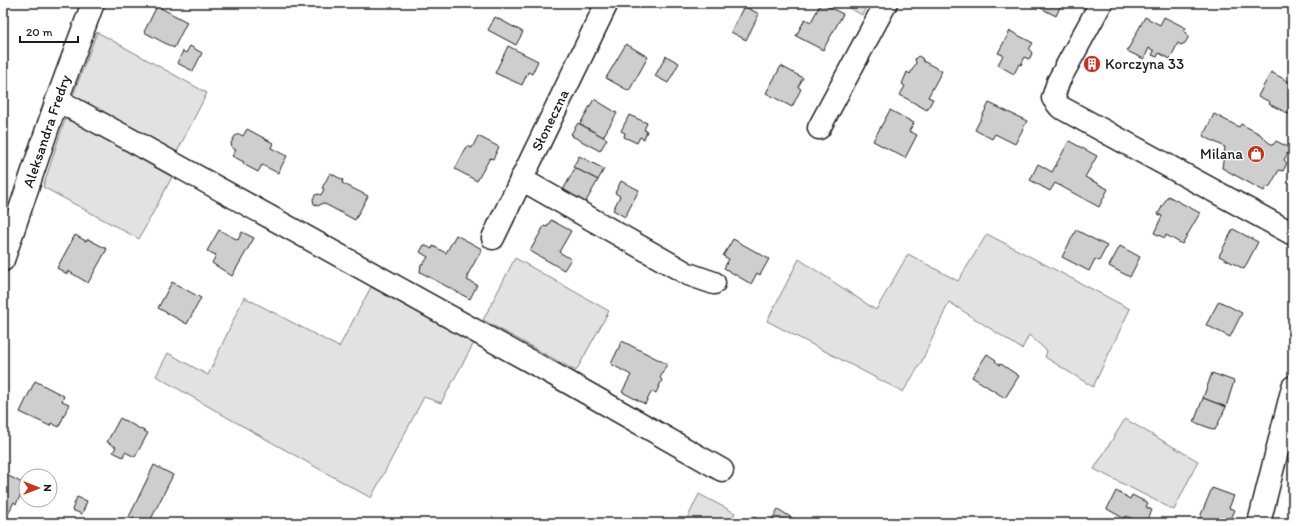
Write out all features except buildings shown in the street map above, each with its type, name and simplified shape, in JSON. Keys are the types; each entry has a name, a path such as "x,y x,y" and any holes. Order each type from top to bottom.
{"street":[{"name":"Aleksandra Fredry","path":"3,260 57,100 93,3"},
{"name":"Słoneczna","path":"493,238 607,3"},
{"path":"819,128 886,3"},
{"path":"1101,3 1058,82 1053,98 1060,107 1293,234"},
{"path":"57,100 550,372 722,470"},
{"path":"521,179 688,274 714,283"},
{"path":"1258,523 1293,387"}],"shaded area":[{"path":"840,3 868,3 862,15"},
{"path":"97,32 207,93 176,154 72,98"},
{"path":"65,119 78,124 172,177 139,239 43,187"},
{"path":"987,234 1130,309 1093,387 1045,357 1047,351 1029,335 1022,349 949,302 921,363 903,392 767,321 799,259 876,310 908,254 958,281"},
{"path":"515,258 609,311 576,371 483,320"},
{"path":"371,287 474,343 441,403 424,397 371,498 156,376 168,353 208,375 244,297 339,347"},
{"path":"1125,419 1198,461 1174,510 1094,469"},
{"path":"699,494 735,513 729,523 685,523"}],"place":[{"name":"Korczyna 33","path":"1092,64"},
{"name":"Milana","path":"1256,154"}]}
